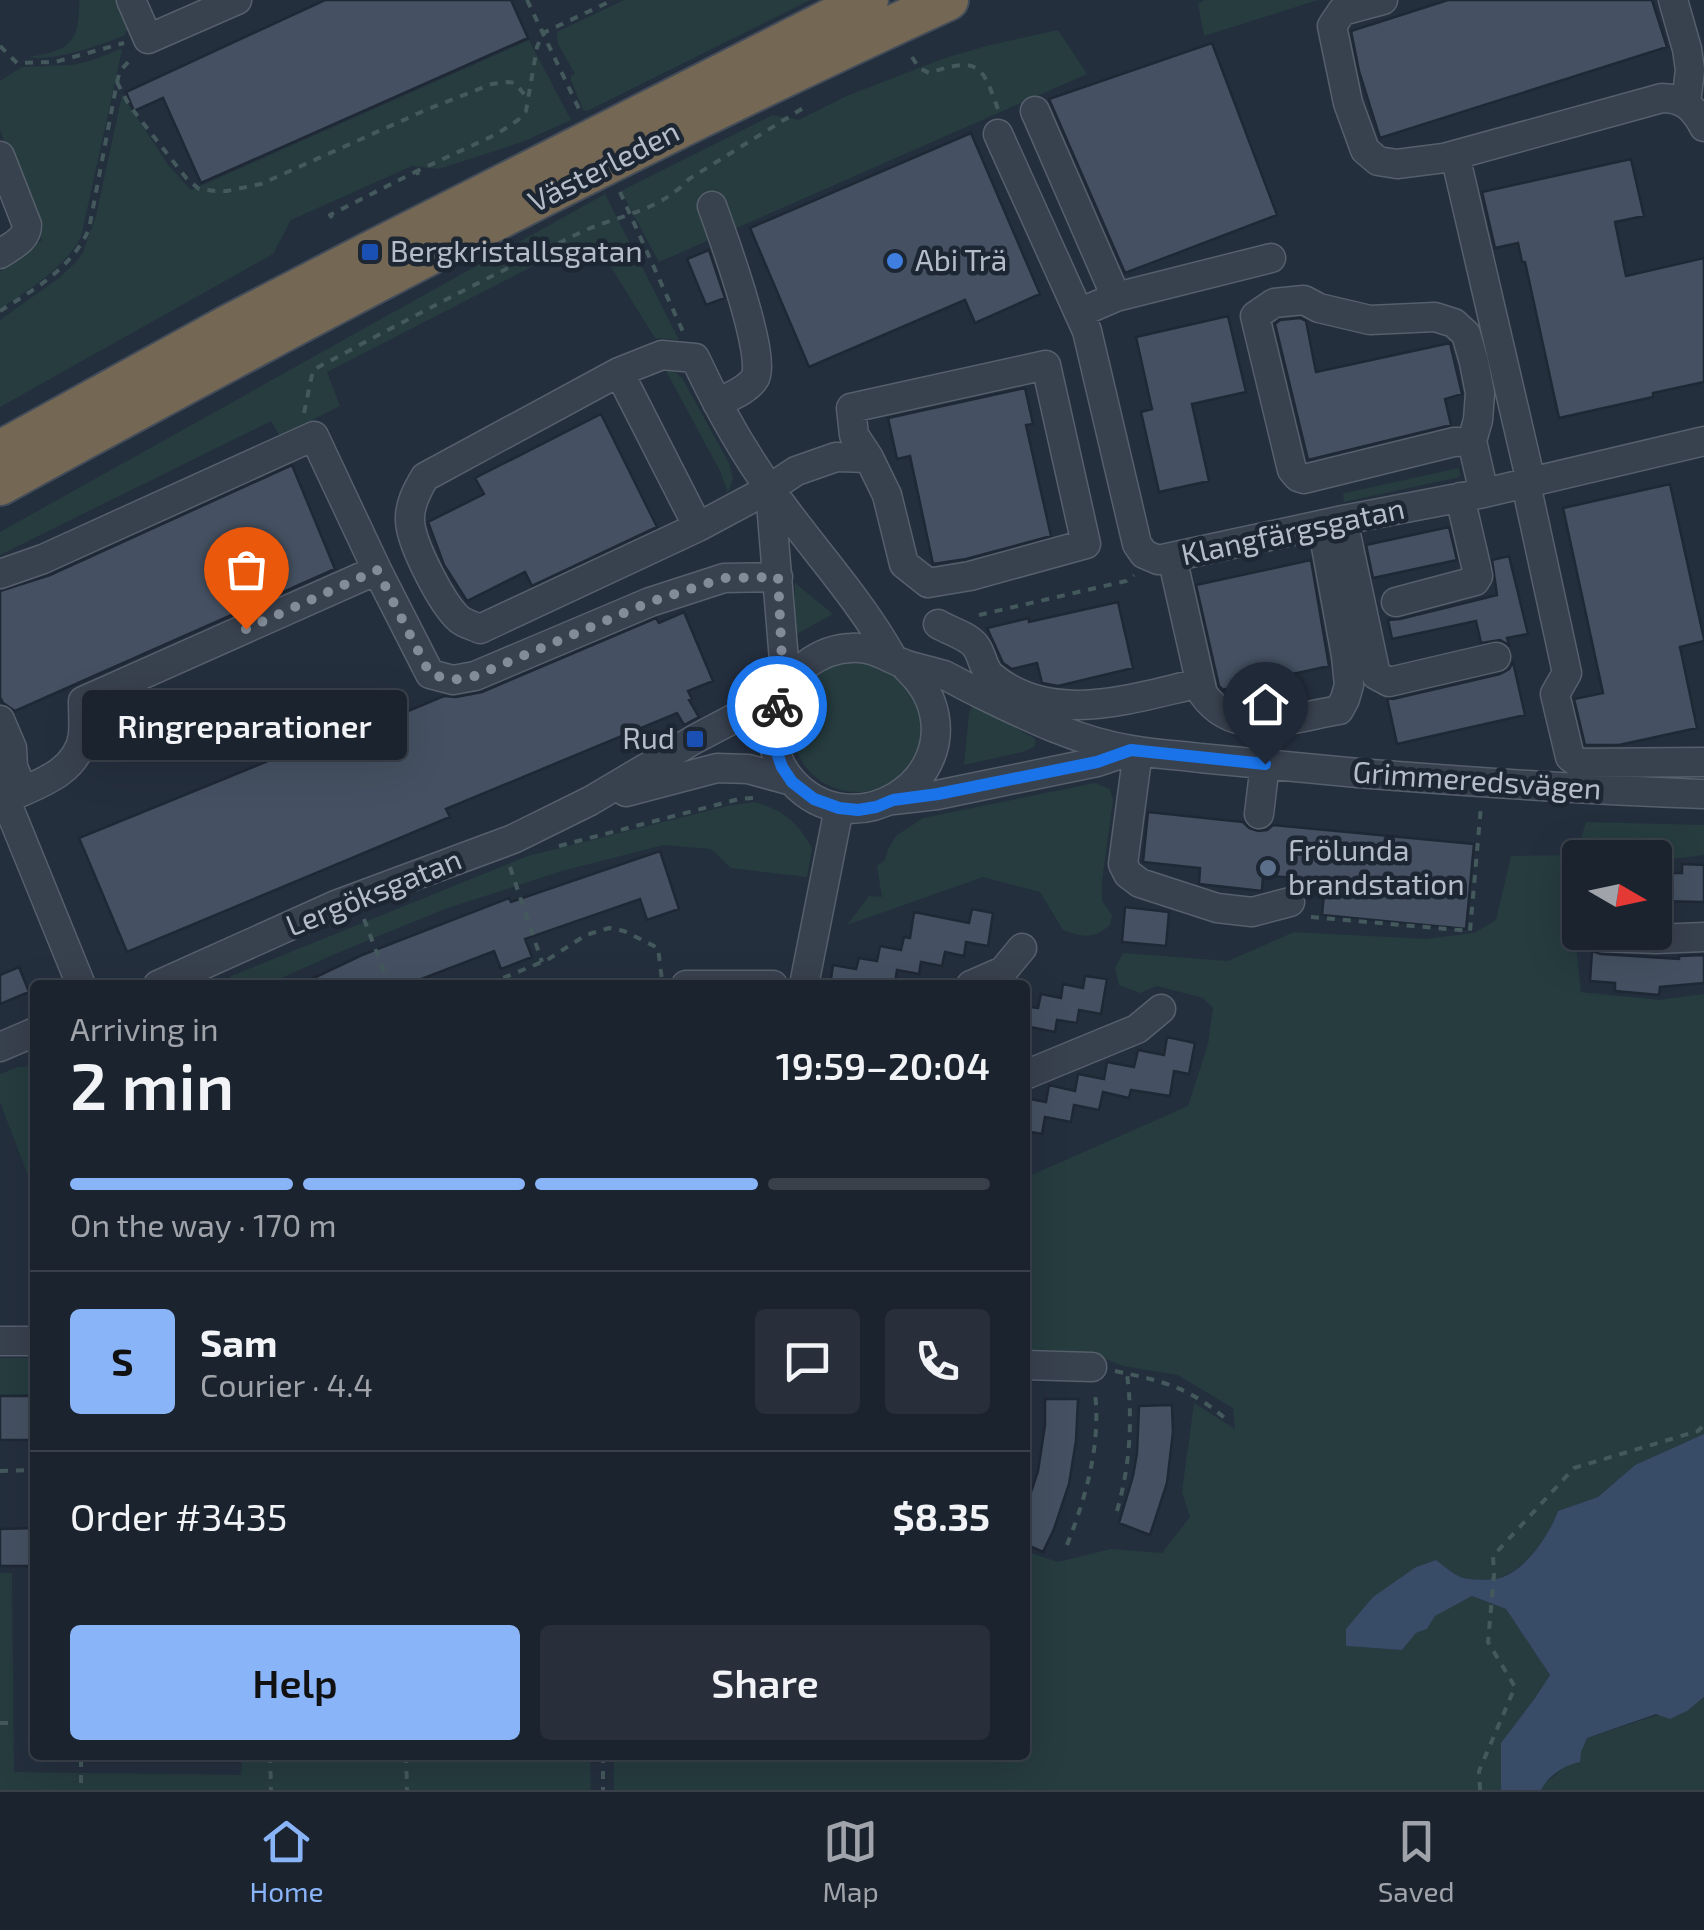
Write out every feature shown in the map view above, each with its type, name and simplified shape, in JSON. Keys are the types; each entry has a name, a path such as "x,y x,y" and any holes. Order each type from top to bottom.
{"highway":[{"name":"Västerleden","path":"0,451 227,326 868,0"},
{"name":"Västerleden","path":"0,485 240,353 735,100 948,0"}],"street":[{"path":"131,0 148,39 237,0"},
{"path":"1382,0 1342,11 1332,26 1348,103 1365,150 1378,161 1397,164 1455,155 1662,98 1686,103 1704,127"},
{"path":"1673,0 1688,49 1686,103"},
{"path":"1035,111 1116,297"},
{"name":"Klangfärgsgatan","path":"998,134 1088,331 1138,544 1144,554 1165,559 1528,483 1704,441"},
{"path":"1455,155 1567,673 1554,694 1570,757 1578,762 1704,762"},
{"path":"0,156 27,232 0,254"},
{"path":"712,206 744,302 758,368 754,380 746,387 716,403"},
{"path":"1079,313 1116,297 1271,258"},
{"path":"1396,602 1475,581 1478,576 1472,440 1480,393 1466,334 1454,323 1435,316 1370,320 1320,308 1304,300 1274,303 1256,316 1292,470 1298,477 1472,440"},
{"path":"770,489 782,661 782,691 774,715 776,750 792,782 814,799 839,808 876,807 912,786 925,767 933,746 935,723 930,700 919,680 898,660 770,489 716,403 694,358 662,355 619,372 426,476 415,494 409,518 412,535 438,592 460,620 480,630 698,528 770,489 796,471 836,457 868,458"},
{"path":"1046,365 1086,544 928,584 904,564 887,496 868,458 854,435 851,408 1046,365"},
{"path":"619,372 698,528"},
{"path":"0,574 43,559 314,436 430,674 452,680 493,668 650,602 724,578 778,577"},
{"path":"1165,559 1203,694 1212,707 1231,719 1265,723 1339,710 1349,685 1332,522"},
{"path":"1332,522 1376,675 1389,682 1496,656"},
{"path":"9,792 50,779 73,762 83,738 83,702 377,570"},
{"path":"938,624 969,639 987,672 1011,690 1041,702 1087,706 1200,683"},
{"path":"782,691 807,663 834,650 874,650 898,660"},
{"name":"Grimmeredsvägen","path":"898,660 942,674 1072,734 1134,751 1512,785 1704,794"},
{"name":"Lergöksgatan","path":"169,980 338,904 512,839 590,802 782,691"},
{"path":"0,720 12,748 8,833 79,980"},
{"path":"1134,751 1122,864 1128,874 1140,884 1217,908 1252,912 1301,910"},
{"name":"Grimmeredsvägen","path":"893,800 938,794 1134,751"},
{"path":"1260,814 1265,764"},
{"name":"Lergöksgatan","path":"590,802 717,768 748,769 792,782"},
{"path":"805,980 839,808"},
{"path":"1672,939 1704,937"},
{"path":"983,980 1003,972 1022,948"},
{"path":"698,980 765,980"},
{"path":"1030,1073 1137,1029 1161,1009"},
{"path":"0,1046 30,1034"},
{"path":"0,1342 30,1340"},
{"path":"1030,1366 1092,1367"}],"path":[{"path":"527,0 582,115"},
{"path":"332,218 330,215 508,127 526,111 543,33 613,0"},
{"path":"0,46 17,63 38,63 68,60 148,39"},
{"path":"0,311 48,280 80,248 89,229 120,72 148,39"},
{"path":"912,57 929,73 964,64 977,67 987,77 1000,115 998,134"},
{"path":"117,82 129,105 188,180 215,191 261,184 492,84 515,84 528,100"},
{"path":"314,436 304,414 314,370 527,258 676,193 688,179 808,105"},
{"path":"620,192 694,358"},
{"path":"938,624 1126,581 1165,559"},
{"path":"546,850 739,800 760,798"},
{"path":"1301,910 1470,931 1481,801"},
{"path":"508,861 542,962"},
{"path":"363,915 387,980"},
{"path":"498,980 542,962 586,935 610,928 658,948 661,980"},
{"path":"1067,1545 1082,1507 1092,1458 1097,1409 1092,1367 1177,1386 1196,1395 1227,1420"},
{"path":"1117,1511 1131,1438 1127,1374"},
{"path":"1480,1790 1479,1772 1515,1687 1488,1642 1493,1556 1574,1468 1698,1431 1704,1425"},
{"path":"0,1471 30,1470"},
{"path":"0,1723 8,1723"},
{"path":"81,1760 81,1790"},
{"path":"270,1760 271,1790"},
{"path":"406,1760 407,1790"},
{"path":"603,1760 603,1790"}],"green space":[{"path":"79,0 117,0 129,25 125,35 64,55 28,57 53,52 69,42 78,26"},
{"path":"624,0 810,0 583,110 571,80 575,74 558,44 557,32"},
{"path":"1204,0 1318,0 1204,36 1198,4"},
{"path":"1058,30 1087,74 659,262 621,191 773,115 799,120 849,95 945,58"},
{"path":"529,40 571,120 522,142 439,169 412,166 291,220 273,254 0,407 0,320 59,278 83,252 96,216 122,95 169,166 191,190"},
{"path":"120,49 81,237 55,269 0,309 0,271 42,240 0,130 0,81 22,67 72,65"},
{"path":"605,194 679,340 655,338 606,259 539,263 327,372 340,406 280,436 271,421 0,555 0,532"},
{"path":"665,369 682,378 729,463 733,478 728,493 720,471"},
{"path":"1459,468 1460,477 1344,502 1345,493"},
{"path":"795,583 833,614 797,634 794,634"},
{"path":"857,662 882,667 903,681 917,702 922,727 917,752 903,773 882,787 857,792 832,787 811,773 797,752 792,727 797,702 811,681 832,667"},
{"path":"973,705 1034,738 1034,747 964,765"},
{"path":"1095,783 1110,789 1113,800 1102,881 1102,901 1112,915 1110,925 1098,933 1082,935 1063,930 1040,892 983,877 847,925 869,896 882,897 877,866 885,860 896,836 923,818"},
{"path":"755,802 774,809 795,824 812,848 807,877 731,868 711,849 664,845 562,871 445,909 277,980 227,980 528,856"},
{"path":"1586,822 1704,825 1704,855 1672,859 1672,840 1581,840"},
{"path":"1562,855 1562,950 1576,950 1581,992 1659,1000 1704,994 1704,1434 1635,1465 1598,1497 1558,1511 1536,1549 1502,1577 1463,1578 1436,1560 1416,1567 1346,1646 1402,1650 1416,1633 1427,1629 1435,1616 1472,1596 1506,1609 1550,1675 1501,1743 1501,1790 614,1790 614,1760 1030,1760 1030,1553 1058,1562 1111,1549 1162,1553 1190,1517 1182,1492 1194,1403 1235,1429 1233,1408 1178,1375 1123,1366 1094,1354 1030,1352 1030,1176 1188,1106 1208,1044 1213,1008 1203,998 1157,986 1140,993 1119,985 1115,968 1123,953 1228,961 1294,932 1425,939 1474,933 1496,920 1511,856"},
{"path":"30,1066 30,1181 0,1102 0,1074"},
{"path":"0,1358 30,1358 30,1394 0,1395"},
{"path":"0,1573 12,1573 14,1772 241,1775 242,1760 590,1760 591,1790 0,1790"},
{"path":"1704,1697 1704,1790 1541,1790 1573,1759 1587,1738"}],"water":[{"path":"1704,1434 1704,1697 1687,1711 1670,1719 1656,1714 1587,1738 1580,1762 1557,1772 1541,1790 1501,1790 1501,1743 1550,1675 1506,1609 1472,1596 1435,1616 1427,1629 1416,1633 1402,1650 1346,1646 1346,1629 1373,1597 1416,1567 1436,1560 1463,1578 1503,1577 1521,1566 1536,1549 1558,1511 1598,1497 1635,1465"}],"building":[{"path":"325,0 511,0 528,38 201,183 163,98 134,111 126,92"},
{"path":"1448,0 1652,0 1667,47 1380,138 1351,31"},
{"path":"1212,43 1277,215 1125,273 1049,99"},
{"name":"Abi Trä","path":"971,133 1040,294 975,323 965,300 809,367 750,228"},
{"path":"1631,159 1644,216 1615,222 1626,276 1704,258 1704,382 1559,418 1525,262 1518,243 1495,248 1482,192"},
{"path":"709,250 725,298 706,305 687,259"},
{"path":"1228,316 1246,392 1192,404 1209,481 1159,492 1141,412 1152,409 1136,337"},
{"path":"1300,318 1306,321 1316,372 1450,343 1462,394 1445,399 1451,425 1308,460 1275,324"},
{"path":"1025,388 1033,424 1026,425 1051,536 933,564 910,456 897,459 888,418"},
{"path":"601,414 657,527 532,586 525,572 467,601 444,565 428,522 484,494 475,478"},
{"path":"292,465 335,569 15,711 3,703 0,591 50,575"},
{"path":"1670,484 1704,639 1680,647 1697,728 1619,745 1585,745 1574,699 1603,693 1563,508"},
{"path":"1449,527 1457,560 1373,578 1366,545"},
{"path":"1509,556 1528,634 1507,638 1509,645 1500,640 1481,643 1476,621 1392,639 1388,620 1497,595 1492,560"},
{"path":"1311,560 1329,666 1284,676 1287,689 1282,697 1250,704 1238,701 1232,697 1230,688 1223,690 1219,686 1196,585"},
{"path":"1118,602 1133,668 1058,686 1042,683 1037,663 1012,669 1003,663 987,628 1029,618 1029,622"},
{"path":"684,612 713,681 688,691 699,717 684,725 677,713 446,809 450,817 127,952 79,838 403,706 406,712 444,696 482,692 656,618 659,623"},
{"path":"1513,662 1525,715 1397,744 1387,698 1500,674"},
{"path":"1148,812 1243,822 1258,831 1273,825 1474,844 1466,929 1322,915 1325,881 1263,875 1262,891 1199,884 1200,868 1143,862"},
{"path":"660,851 679,909 647,920 640,899 525,939 532,957 501,969 494,951 419,980 310,980 362,955 509,898 511,902"},
{"path":"1682,864 1704,865 1704,902 1672,901 1672,873 1682,873"},
{"path":"1125,907 1169,912 1166,946 1122,942"},
{"path":"972,909 993,913 988,946 966,942 964,956 945,952 942,966 921,962 919,974 897,970 895,980 831,980 833,965 856,969 859,958 877,961 880,946 901,950 904,937 910,938 914,912 969,923"},
{"path":"1592,951 1679,959 1704,955 1704,983 1660,987 1659,995 1615,991 1615,983 1590,981"},
{"path":"19,967 29,992 0,1004 0,975"},
{"path":"1085,976 1107,979 1101,1014 1079,1010 1077,1023 1057,1020 1055,1032 1030,1027 1030,1007 1038,1008 1041,994 1061,998 1063,984 1083,988"},
{"path":"1167,1037 1195,1043 1189,1074 1174,1071 1170,1096 1131,1090 1129,1098 1103,1092 1099,1110 1074,1105 1071,1122 1045,1117 1042,1134 1030,1132 1030,1099 1046,1102 1049,1085 1075,1091 1078,1074 1104,1079 1107,1062 1134,1067 1138,1050 1164,1055"},
{"path":"0,1396 30,1396 30,1440 0,1440"},
{"path":"1045,1399 1078,1399 1069,1484 1043,1552 1030,1546 1030,1495 1045,1425"},
{"path":"1172,1405 1167,1483 1150,1535 1119,1523 1137,1453 1139,1406"},
{"path":"30,1528 30,1566 0,1566 0,1529"}],"way so far":[{"path":"246,629 377,570 430,674 452,680 475,676 650,602 724,578 778,577 786,685 777,706"}],"place":[{"name":"Bergkristallsgatan","path":"370,252"},
{"name":"Abi Trä","path":"895,261"},
{"name":"Ringreparationer","path":"246,629"},
{"name":"Rud","path":"695,739"},
{"name":"Frölunda brandstation","path":"1268,868"}],"route":[{"path":"777,706 773,733 782,767 792,782 814,799 839,808 876,807 893,800 1097,762 1131,750 1265,764"}]}
